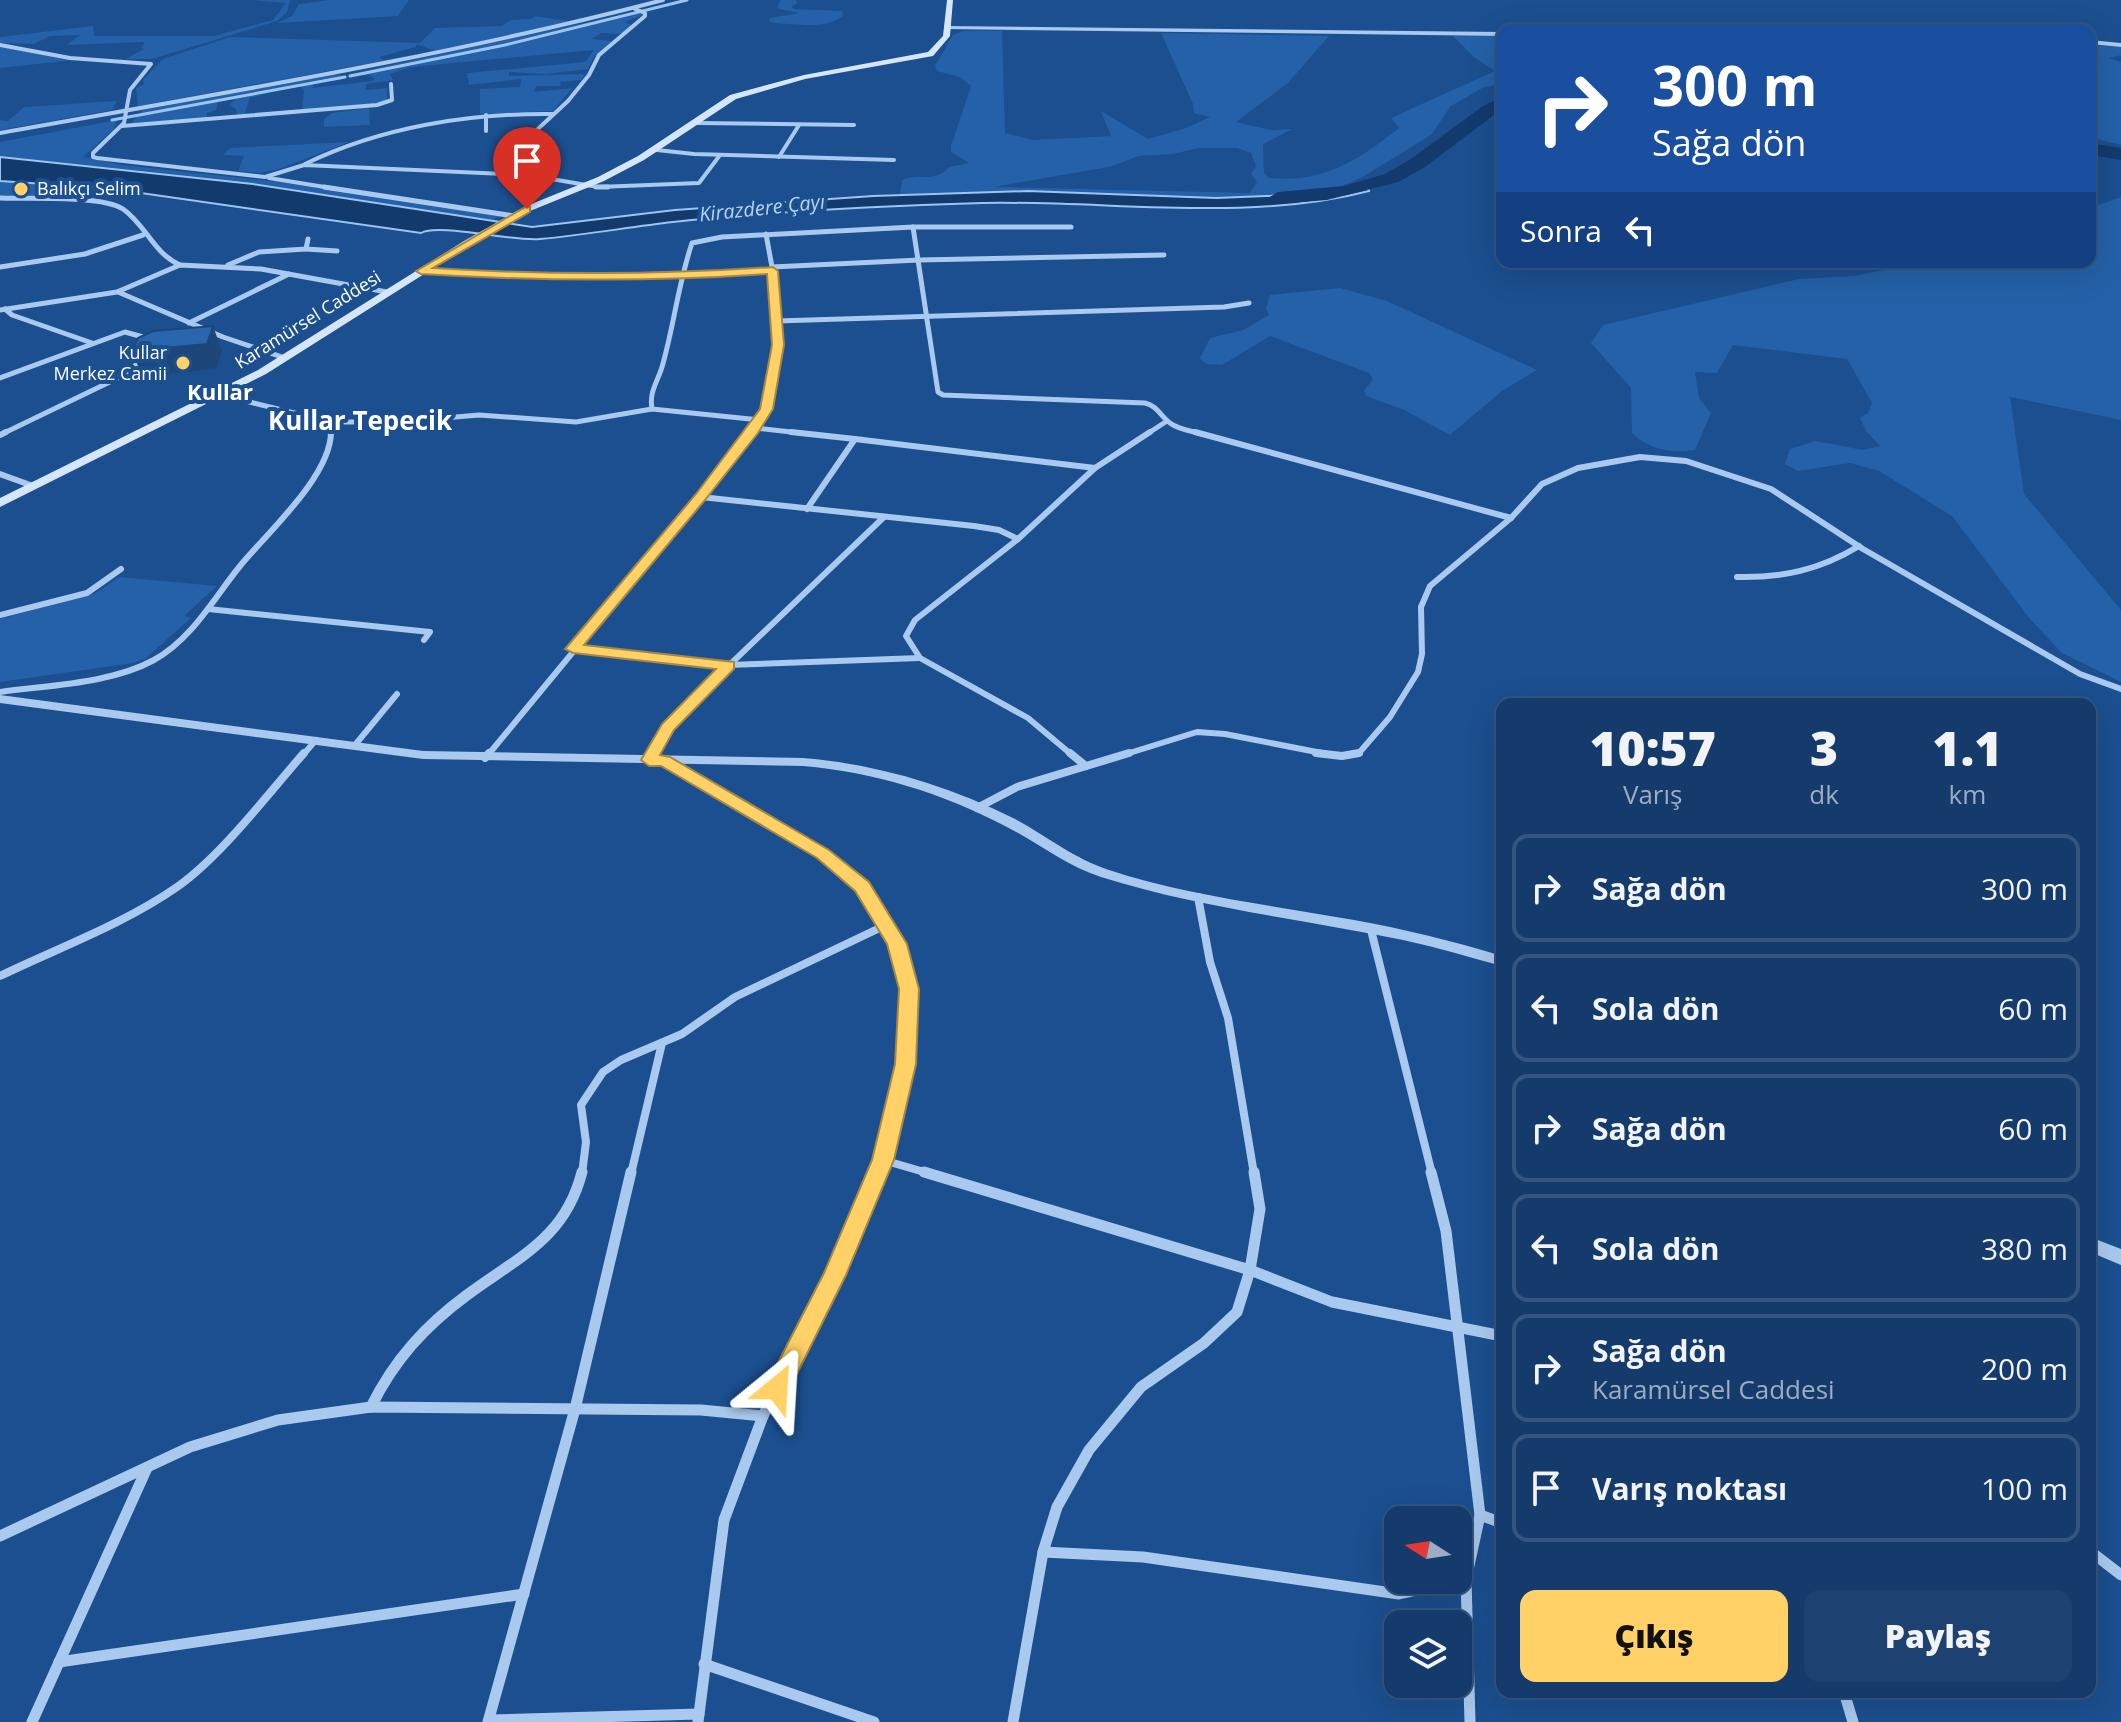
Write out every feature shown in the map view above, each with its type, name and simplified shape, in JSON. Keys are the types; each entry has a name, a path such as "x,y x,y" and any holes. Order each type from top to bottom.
{"main road":[{"path":"948,28 950,0"},
{"name":"Karamürsel Caddesi","path":"0,503 285,358 467,243 514,216 657,150 733,97 768,86 923,57 935,50 948,28"}],"street":[{"path":"0,133 124,115 402,61 639,11 663,0"},
{"path":"506,174 526,140 589,75 599,55 643,19 639,11"},
{"path":"948,28 1496,34"},
{"path":"2096,43 2121,45"},
{"path":"0,45 70,58 150,62 132,84 122,126 93,157 265,177 514,216"},
{"path":"122,126 385,104 393,98 391,84"},
{"path":"265,177 362,141 486,115 553,114"},
{"path":"486,115 486,131"},
{"path":"696,123 854,125"},
{"path":"779,157 799,125"},
{"path":"657,150 894,160"},
{"path":"304,165 535,176 584,186 699,183 720,155"},
{"path":"0,198 112,204 123,209 165,257 180,265"},
{"path":"913,227 938,392 943,395 1145,403 1157,408 1167,421 1177,427 1511,518"},
{"path":"652,409 650,396 662,367 680,277 696,240 913,227 1071,227"},
{"path":"485,758 701,497 755,428 766,409 776,364 777,321 766,234"},
{"path":"0,267 85,254 143,235"},
{"path":"306,249 308,239"},
{"path":"228,266 259,252 337,251"},
{"path":"421,271 516,277 680,277 919,260 1164,255"},
{"path":"3,310 117,292 180,265 228,266 387,292"},
{"path":"189,323 289,274"},
{"path":"117,292 207,331 285,358"},
{"path":"777,321 1249,303"},
{"path":"3,310 92,343"},
{"path":"185,332 197,327"},
{"path":"196,336 207,331"},
{"path":"0,378 125,332 160,342"},
{"path":"0,435 102,387 150,356"},
{"path":"217,394 331,422 397,422 464,415 576,422 652,409 760,420"},
{"path":"1086,766 1028,718 920,658 906,636 915,620 1018,539 1095,468 1167,421"},
{"path":"0,692 148,663 168,649 208,609 297,500 332,441 331,422"},
{"path":"755,428 1095,468"},
{"path":"807,509 855,439"},
{"path":"977,808 1017,787 1197,732 1225,734 1317,753 1342,756 1359,753 1402,699 1418,672 1422,654 1421,607 1425,594 1511,518 1532,493 1566,472 1608,460 1655,457 1698,464 1771,489 1859,546 2080,674 2121,689"},
{"path":"0,474 33,486"},
{"path":"701,497 990,528 1018,539"},
{"path":"649,760 668,727 728,665 884,517"},
{"path":"1737,577 1771,578 1812,572 1839,560 1859,546"},
{"path":"0,615 95,590 121,569"},
{"path":"208,609 430,632 424,640"},
{"path":"573,649 728,665 920,658"},
{"path":"355,745 397,694"},
{"path":"0,699 423,755 849,765 900,779 1006,820 1101,872 1198,897 1371,930 1496,959"},
{"path":"0,976 142,908 178,886 210,857 316,740"},
{"path":"662,1043 575,1409 488,1721 698,1718 724,1520 763,1416 834,1275 883,1160 905,1064 909,989 897,944 862,886 823,854 664,760"},
{"path":"1013,1722 1043,1552 1057,1507 1089,1450 1141,1387 1204,1343 1237,1312 1250,1270 1260,1209 1228,1018 1210,962 1198,897"},
{"path":"371,1407 393,1365 427,1330 448,1310 535,1249 563,1222 580,1191 588,1134 581,1105 603,1072 682,1034 735,997 886,925"},
{"path":"1371,930 1446,1231 1480,1515 1472,1552"},
{"path":"883,1160 1250,1270 1332,1302 1496,1335"},
{"path":"2096,1247 2121,1257"},
{"path":"0,1536 190,1447 278,1420 371,1407 701,1410 763,1416"},
{"path":"32,1722 147,1467"},
{"path":"1480,1515 1496,1521"},
{"path":"1043,1552 1143,1557 1384,1592"},
{"path":"2096,1556 2121,1575"},
{"path":"59,1662 524,1594"},
{"path":"1466,1594 1470,1722"},
{"path":"704,1664 874,1722"},
{"path":"1846,1698 1853,1722"}],"shaded area":[{"path":"252,0 290,0 287,12 277,21 152,59 125,59 144,49 141,48 145,42 67,45 80,35 50,36 34,44 0,43 0,37 93,26 94,36 214,36 273,20 286,3"},
{"path":"329,0 409,0 398,16 277,23 292,16 299,4"},
{"path":"781,0 796,0 797,3 791,7 795,9 842,11 843,16 819,25 769,21 770,18 799,13 779,9"},
{"path":"635,12 643,15 625,22 632,25 621,34 601,33 592,39 612,41 594,57 588,69 545,74 509,72 509,76 585,74 581,80 560,82 561,86 536,86 534,92 572,88 553,111 480,114 480,89 520,87 521,79 469,85 467,73 585,62 594,50 410,67 390,74 393,80 366,84 366,90 387,88 387,100 382,103 302,111 304,90 299,85 250,98 244,115 237,114 236,109 229,105 233,99 218,102 216,110 207,113 207,118 131,123 143,110 333,75 341,75 344,79 314,83 312,88 372,81 375,79 370,75 351,77 349,74"},
{"path":"534,16 569,21 582,17 581,19 435,51 417,44 416,47 379,57 384,60 404,57 138,106 136,88 144,84 143,80 163,59 230,37 420,43 435,28 502,26 510,20 531,19"},
{"path":"964,31 1002,31 1005,133 1033,140 1111,136 1101,111 1148,139 1210,117 1194,113 1193,104 1161,33 1329,36 1288,83 1236,122 1271,130 1292,129 1263,144 1264,173 1269,178 1307,177 1354,160 1399,128 1391,118 1495,71 1474,57 1453,36 1496,36 1496,85 1484,87 1451,106 1431,135 1361,178 1336,188 1276,193 1282,196 1163,198 1028,191 900,195 902,180 939,175 949,167 969,163 951,152 951,146 971,86 960,77 937,71 935,66 953,35","holes":["1198,148 1237,148 1251,153 1256,166 1251,174 1257,182 1250,193 993,187 1109,167 1139,156 1173,154"]},
{"path":"2096,45 2121,47 2121,55 2109,58 2121,62 2121,145 2096,139"},
{"path":"0,46 74,60 0,68"},
{"path":"117,101 112,110 0,130 0,120 8,121 24,107"},
{"path":"369,108 370,125 324,127 324,119 332,113"},
{"path":"117,120 114,129 83,157 122,165 288,183 500,216 492,221 164,173 0,157 0,142"},
{"path":"349,142 279,169 260,173 238,171 244,156 223,155 230,148"},
{"path":"0,181 115,190 98,199 0,196"},
{"path":"2121,197 2121,420 2010,397 2024,494 2121,610 2121,682 2062,653 2030,619 1952,516 1879,471 1850,463 1798,471 1785,464 1790,449 1816,441 1863,450 1880,446 1866,431 1860,418 1868,413 1872,403 1847,359 1733,345 1717,373 1695,372 1699,398 1711,413 1695,450 1669,451 1646,444 1632,433 1631,388 1591,343 1603,325 1799,279 1854,276 1895,268 2096,268 2096,206"},
{"path":"1340,288 1387,301 1537,370 1502,391 1450,435 1404,410 1366,396 1364,390 1373,380 1369,373 1270,336 1222,365 1206,364 1200,358 1210,338 1243,330 1269,315 1266,309 1270,295"},
{"path":"119,577 217,586 184,616 191,618 146,658 133,663 0,682 0,619 94,594"}],"water":[{"path":"0,157 253,184 532,227 675,210 873,196 1028,191 1216,198 1341,193 1367,187 1369,191 1322,201 1226,208 982,203 827,210 711,218 528,239 443,230 421,233 106,188 0,181"}],"building":[{"path":"213,326 207,344 132,351 138,338 153,331"}],"waterway":[{"path":"350,76 505,45 687,0"},
{"path":"112,120 345,77"},
{"name":"Kirazdere Çayı","path":"1278,198 1344,192 1391,178 1418,163 1496,106"},
{"name":"Kirazdere Çayı","path":"2096,150 2121,154"}],"place":[{"name":"Balıkçı Selim","path":"21,189"},
{"name":"Kullar Merkez Camii","path":"183,363"}],"district":[{"name":"Kullar","path":"220,392"},
{"name":"Kullar Tepecik","path":"360,421"}],"route":[{"path":"527,209 421,271 516,277 680,277 773,271 778,345 766,409 754,430 701,497 573,649 728,665 668,727 649,760 664,760 823,854 862,886 897,944 909,989 905,1064 883,1160 834,1275 777,1388"}]}
